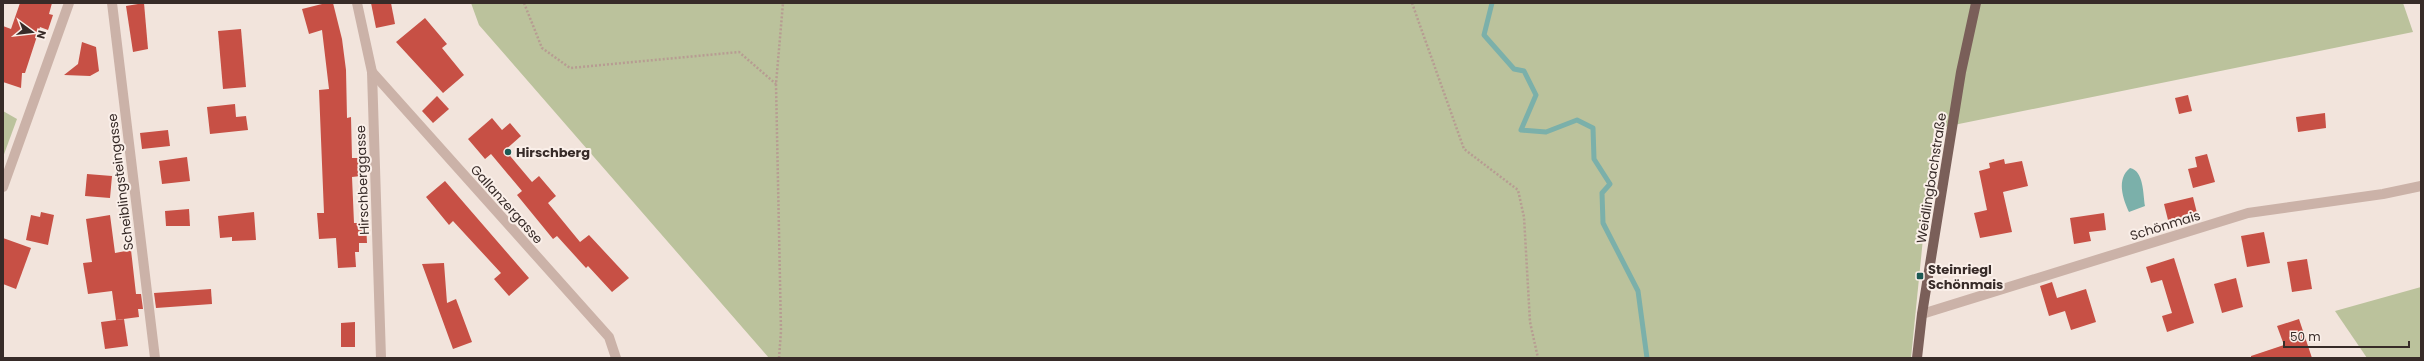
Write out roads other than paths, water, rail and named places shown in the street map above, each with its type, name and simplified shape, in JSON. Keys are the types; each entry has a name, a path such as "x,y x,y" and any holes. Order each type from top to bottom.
{"main road":[{"name":"Weidlingbachstraße","path":"1917,358 1922,314 1961,72 1976,3"}],"street":[{"path":"3,187 69,3"},
{"name":"Scheiblingsteingasse","path":"112,3 155,358"},
{"name":"Hirschberggasse","path":"357,3 372,72 381,358"},
{"name":"Gallanzergasse","path":"372,72 609,337 616,358"},
{"name":"Schönmais","path":"1922,314 2248,213 2383,194 2421,186"}],"water":[{"path":"2130,168 2135,170 2140,178 2145,206 2129,212 2123,195 2122,183 2123,178"}],"waterway":[{"path":"1492,3 1484,35 1514,69 1524,71 1536,95 1521,130 1546,132 1577,120 1593,128 1594,159 1610,184 1602,193 1603,223 1638,291 1647,358"}],"place":[{"name":"Hirschberg","path":"508,152"},
{"name":"Steinriegl Schönmais","path":"1920,276"}]}
